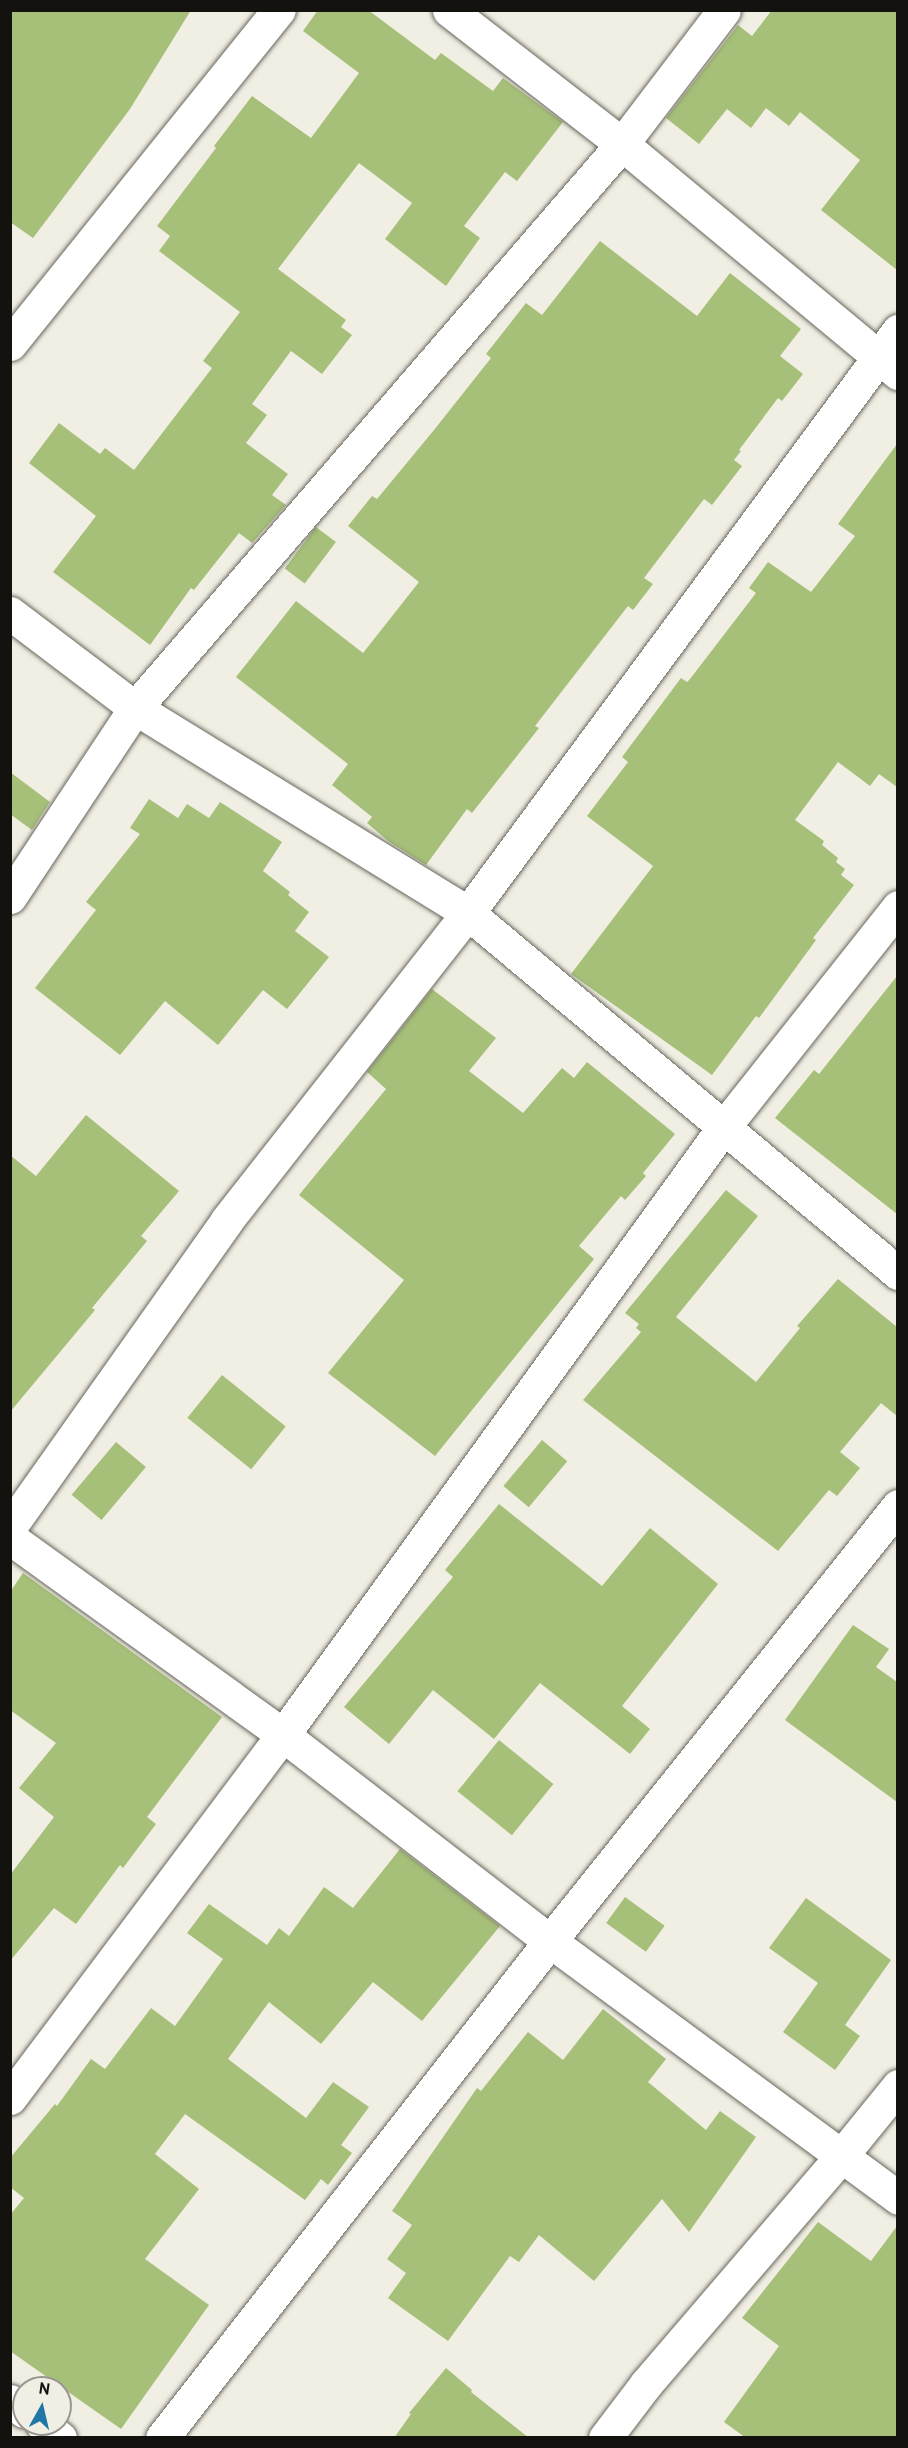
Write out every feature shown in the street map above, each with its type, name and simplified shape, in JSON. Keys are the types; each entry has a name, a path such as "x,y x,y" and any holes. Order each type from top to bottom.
{"street":[{"path":"10,344 279,10"},
{"path":"449,10 622,144 887,365"},
{"path":"10,897 135,708 622,144 724,10"},
{"path":"10,1527 227,1220 468,913 887,365 897,331"},
{"path":"10,612 135,708 468,913 897,1273"},
{"path":"10,2098 283,1735 723,1128 897,907"},
{"path":"162,2438 550,1941 897,1506"},
{"path":"10,1538 283,1735 550,1941 842,2155 897,2198"},
{"path":"605,2438 646,2384 842,2155 897,2086"}],"building":[{"path":"10,10 191,10 130,109 33,238 10,222"},
{"path":"318,10 368,10 435,60 441,53 493,91 503,78 563,122 517,181 505,172 464,226 480,238 446,286 385,239 412,203 359,163 278,269 346,320 341,327 352,335 322,374 291,351 252,404 267,415 246,443 288,474 272,495 286,505 252,543 239,533 194,590 191,588 150,645 53,572 96,516 29,463 59,423 100,454 105,448 134,470 212,368 203,361 240,312 159,251 170,236 157,226 252,96 311,138 359,73 303,31"},
{"path":"772,10 897,10 897,270 821,210 860,160 800,112 789,126 766,108 751,128 727,109 699,144 666,118 738,25 752,36"},
{"path":"600,241 697,316 730,273 801,329 780,356 803,374 782,401 778,398 739,450 741,451 734,460 742,466 712,505 704,499 644,578 653,584 633,610 628,606 535,726 539,728 472,813 467,809 426,865 388,841 367,823 372,817 332,785 348,764 236,677 296,601 363,653 419,582 348,526 372,496 377,499 434,430 491,358 486,354 526,303 542,315"},
{"path":"897,444 897,787 879,774 870,786 838,762 795,820 824,841 822,845 838,858 836,862 845,869 841,875 854,885 813,938 816,940 759,1018 756,1016 712,1075 571,974 653,866 587,816 628,762 622,757 681,678 687,682 690,679 756,593 749,588 768,562 811,592 855,536 838,524"},
{"path":"316,527 336,542 305,584 285,569"},
{"path":"10,772 50,802 32,830 10,814"},
{"path":"149,799 178,818 187,804 209,818 220,802 282,842 263,871 290,892 288,895 309,912 295,931 329,957 287,1009 263,990 218,1045 165,1001 120,1055 35,988 96,910 86,902 140,834 130,828"},
{"path":"897,976 897,1214 775,1118 814,1070 819,1074"},
{"path":"432,989 496,1038 469,1071 523,1113 562,1068 574,1078 587,1062 675,1134 643,1173 646,1176 625,1200 621,1196 579,1246 594,1259 435,1456 328,1373 404,1280 299,1195 386,1089 367,1072"},
{"path":"86,1115 179,1191 141,1236 147,1241 92,1308 95,1310 10,1412 10,1155 36,1176"},
{"path":"726,1190 758,1216 676,1317 756,1382 800,1328 797,1326 838,1279 897,1327 897,1416 881,1403 840,1452 860,1468 837,1496 829,1490 778,1551 583,1400 641,1332 636,1328 639,1324 625,1313"},
{"path":"222,1375 286,1427 251,1469 187,1418"},
{"path":"542,1440 567,1461 529,1507 503,1486"},
{"path":"116,1442 146,1467 102,1520 72,1495"},
{"path":"499,1504 602,1586 650,1528 718,1584 622,1706 650,1729 630,1754 540,1683 494,1739 433,1690 389,1744 344,1707 453,1577 445,1570"},
{"path":"23,1573 222,1717 147,1817 156,1824 123,1868 120,1865 76,1924 54,1908 10,1961 10,1875 54,1817 19,1788 56,1743 10,1710 10,1592"},
{"path":"853,1625 889,1649 876,1667 897,1682 897,1802 785,1720"},
{"path":"499,1740 553,1784 512,1835 457,1791"},
{"path":"400,1849 500,1926 422,2021 373,1982 321,2044 269,2002 228,2059 306,2118 333,2082 369,2107 341,2145 352,2153 328,2185 321,2179 305,2200 185,2114 155,2154 199,2189 145,2259 209,2305 121,2429 72,2395 72,2376 46,2376 10,2351 10,2215 24,2198 10,2187 10,2158 55,2104 57,2106 91,2059 105,2069 151,2008 175,2026 223,1959 187,1933 209,1904 267,1945 279,1928 289,1936 324,1887 353,1908"},
{"path":"625,1897 665,1926 646,1952 606,1923"},
{"path":"806,1898 891,1960 845,2025 860,2036 835,2070 783,2032 818,1983 769,1948"},
{"path":"603,2009 666,2059 648,2082 706,2130 720,2111 756,2137 689,2232 662,2199 594,2281 539,2235 519,2262 510,2256 448,2341 388,2298 406,2273 387,2259 412,2225 392,2211 477,2088 481,2091 528,2032 563,2060"},
{"path":"818,2222 871,2261 897,2226 897,2438 746,2438 724,2422 779,2346 742,2318"},
{"path":"446,2368 472,2390 471,2392 529,2438 394,2438 411,2414 409,2413"}]}
